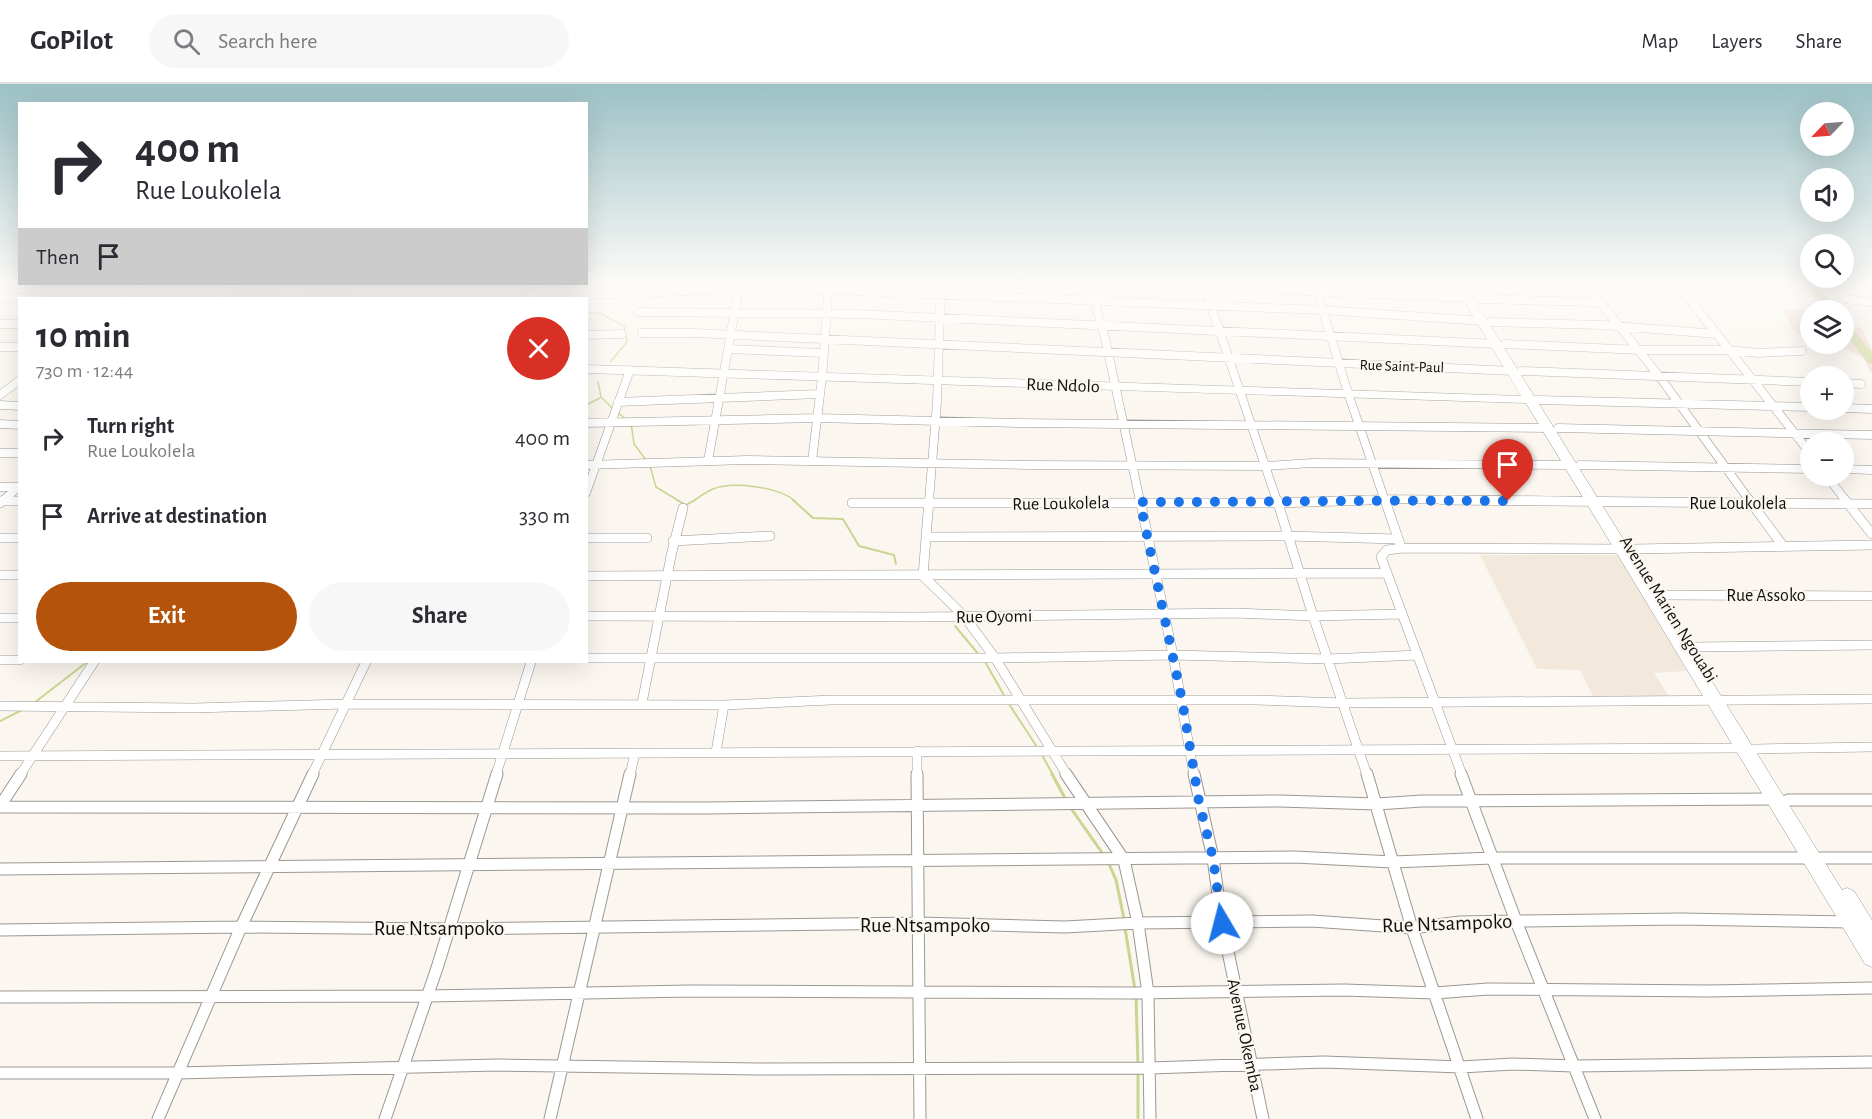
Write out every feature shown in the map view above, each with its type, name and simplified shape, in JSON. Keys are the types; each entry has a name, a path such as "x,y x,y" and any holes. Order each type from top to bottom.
{"main road":[{"path":"1493,330 1816,857 1872,937"},
{"path":"0,347 18,347"},
{"name":"Rue Ndolo","path":"588,369 1535,400"},
{"name":"Avenue Marien Ngouabi","path":"1628,549 1692,647 1720,701"},
{"path":"1861,922 1872,957"}],"street":[{"path":"708,462 722,374 733,330"},
{"path":"812,461 822,378 824,330"},
{"path":"923,576 930,503 940,330"},
{"name":"Avenue Okemba","path":"1102,330 1173,655 1199,802 1213,858 1222,923 1263,1119"},
{"path":"1207,330 1640,350 1729,350 1758,353 1800,351"},
{"path":"1328,330 1397,539 1403,548"},
{"path":"1624,330 1700,430 1750,503 1783,546"},
{"path":"1658,330 1717,334"},
{"path":"1714,330 1800,439"},
{"path":"1221,331 1254,426 1313,616 1360,751 1412,928 1461,1067 1476,1119"},
{"name":"Rue Saint-Paul","path":"642,333 1800,381"},
{"path":"588,334 622,334"},
{"path":"729,349 822,353"},
{"path":"588,488 630,370"},
{"path":"0,387 16,384"},
{"path":"0,395 16,384"},
{"path":"1854,384 1861,384"},
{"path":"618,402 718,396 819,394"},
{"path":"1535,400 1800,407"},
{"path":"0,405 18,406"},
{"path":"1854,408 1872,409"},
{"path":"588,423 817,418 1254,426 1359,425 1700,430 1872,435"},
{"path":"0,424 18,424"},
{"path":"0,453 18,453"},
{"path":"588,465 812,461 931,465 1266,466 1372,463 1800,469"},
{"path":"1854,469 1872,470"},
{"path":"1835,486 1872,534"},
{"path":"0,487 18,487"},
{"path":"1,502 18,488"},
{"name":"Rue Loukolela","path":"852,503 1278,503 1385,499 1872,504"},
{"path":"1,502 18,501"},
{"path":"642,704 673,541 684,508"},
{"path":"927,537 1147,535 1397,539"},
{"path":"673,541 770,536"},
{"path":"0,538 18,538"},
{"path":"588,538 647,538"},
{"path":"1595,1119 1492,858 1455,750 1386,573 1382,554 1387,550 1403,548 1628,549 1872,545"},
{"path":"588,576 1386,573"},
{"path":"0,575 18,575"},
{"path":"923,576 964,616 995,658 1051,752 1124,860 1138,923 1148,993 1151,1068 1150,1119"},
{"name":"Rue Assoko","path":"1659,595 1872,596"},
{"name":"Rue Oyomi","path":"588,616 1402,614"},
{"path":"0,618 18,618"},
{"path":"1692,647 1872,645"},
{"path":"588,658 995,658 1173,655 1328,659 1418,656"},
{"path":"0,660 18,660"},
{"path":"0,807 93,663"},
{"path":"158,1119 241,927 366,663"},
{"path":"384,1119 428,996 531,663"},
{"path":"0,706 724,705 831,700 1182,700 1343,703 1872,699"},
{"path":"716,752 724,705"},
{"path":"0,756 1872,747"},
{"path":"917,751 920,1119"},
{"path":"550,1119 635,753"},
{"path":"0,807 621,808 1280,801 1377,804 1422,801 1872,800"},
{"path":"0,869 1295,857 1393,862 1492,858 1872,858"},
{"name":"Rue Ntsampoko","path":"0,930 241,927 448,929 919,923 1065,927 1138,923 1312,921 1412,928 1460,922 1516,921 1682,919 1861,922"},
{"path":"0,998 428,996 578,992 1148,993 1344,990 1435,993 1545,989 1709,991 1872,988"},
{"path":"0,1073 178,1073 497,1065 759,1070 920,1067 1151,1068 1324,1062 1461,1067 1513,1064 1574,1066 1872,1062"}],"shaded area":[{"path":"1854,330 1863,330 1872,350 1872,372 1863,357 1854,353"},
{"path":"1480,555 1618,555 1687,671 1654,673 1670,698 1594,698 1580,670 1537,669"}],"waterway":[{"path":"611,361 627,342 625,330"},
{"path":"1854,338 1872,360"},
{"path":"598,382 601,397 613,409"},
{"path":"588,404 600,398"},
{"path":"617,412 627,420"},
{"path":"631,423 634,444 647,461"},
{"path":"650,466 656,487 679,501"},
{"path":"693,501 713,489 732,486 767,489 788,496 795,501"},
{"path":"677,500 686,505 695,500"},
{"path":"793,500 813,518 843,519 859,546 894,555 896,564"},
{"path":"955,626 980,656"},
{"path":"984,660 1005,697"},
{"path":"34,703 86,663"},
{"path":"1009,704 1037,747"},
{"path":"0,721 22,710"},
{"path":"1042,755 1053,775"},
{"path":"1052,774 1066,800"},
{"path":"1070,807 1103,854"},
{"path":"1109,864 1116,880 1124,919"},
{"path":"1125,928 1135,990"},
{"path":"1136,996 1138,1065"},
{"path":"1138,1071 1138,1119"}],"route":[{"path":"1222,923 1213,858 1199,802 1182,700 1140,502 1278,503 1385,499 1508,501"}]}
